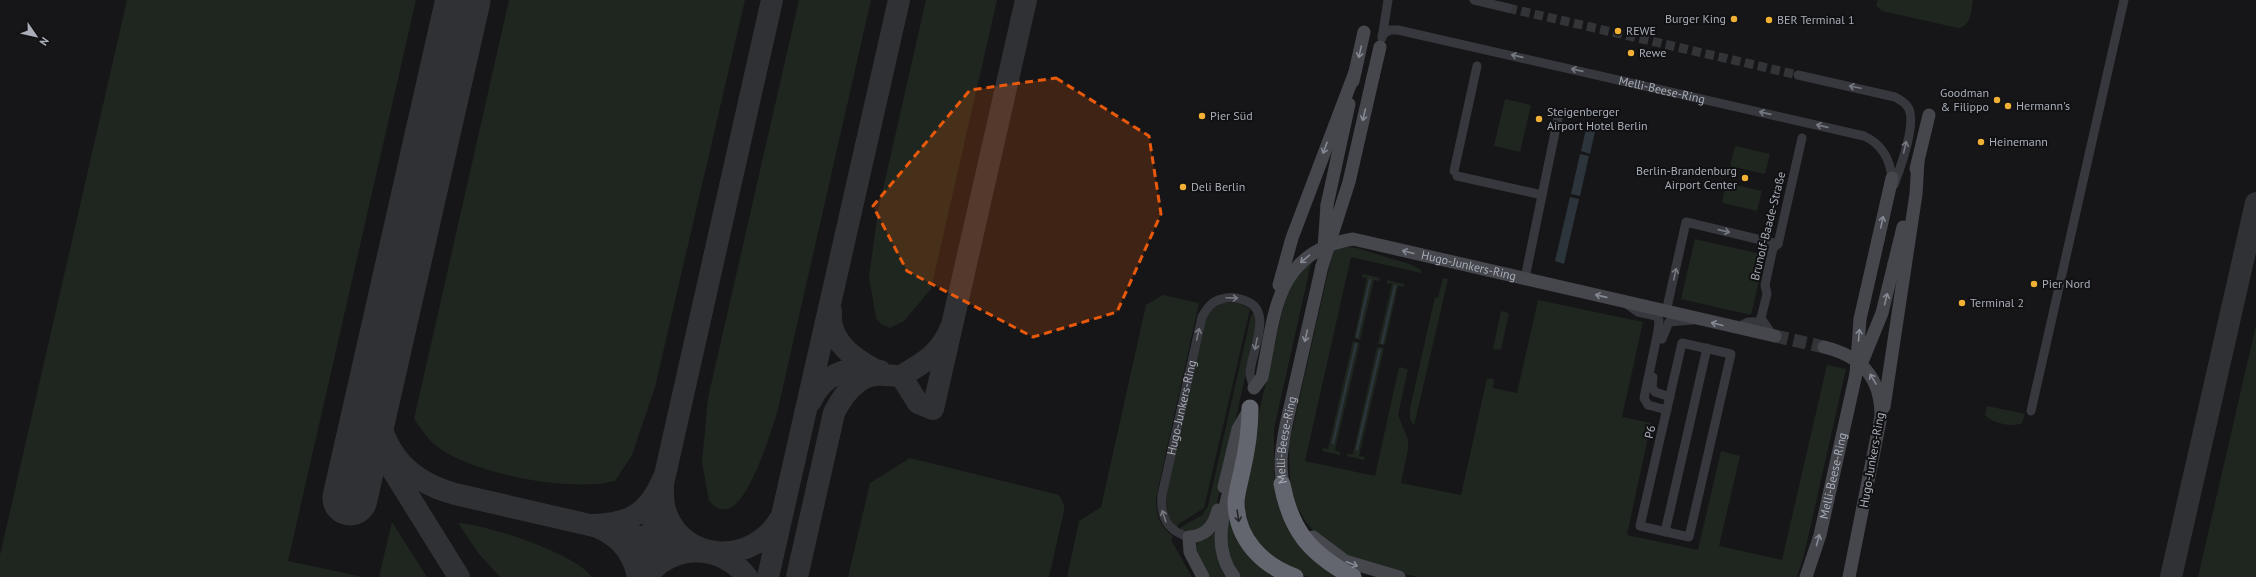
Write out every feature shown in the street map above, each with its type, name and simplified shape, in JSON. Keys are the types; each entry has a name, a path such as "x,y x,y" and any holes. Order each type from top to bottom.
{"highway":[{"path":"1250,408 1250,431 1236,500 1240,527 1252,550 1282,572 1296,577"},
{"path":"1282,484 1291,520 1300,534 1320,556 1353,577"}],"street":[{"name":"Melli-Beese-Ring","path":"1388,0 1381,41 1349,182 1322,266 1286,425 1282,450 1282,484 1298,518 1318,543 1345,561 1399,577"},
{"path":"1474,0 1508,8"},
{"path":"2031,411 2124,0"},
{"name":"Melli-Beese-Ring","path":"1381,41 1390,30 1398,30 1864,136 1875,142 1883,150 1889,163 1892,182"},
{"name":"Melli-Beese-Ring","path":"1322,266 1327,206 1364,32"},
{"path":"1477,66 1455,173 1542,195"},
{"name":"Hugo-Junkers-Ring","path":"1234,577 1224,561 1220,537 1224,511 1250,408 1269,320 1292,238 1355,72"},
{"name":"Melli-Beese-Ring","path":"1798,74 1895,97 1906,105 1909,110 1911,121 1902,163 1892,182 1886,204 1860,319 1856,374 1820,535 1806,577"},
{"path":"1525,278 1559,114"},
{"name":"Melli-Beese-Ring","path":"1856,374 1884,306 1929,115"},
{"name":"Brunolf-Baade-Straße","path":"1761,318 1767,294 1764,285 1773,248 1778,244 1802,138"},
{"path":"1881,416 1889,384 1916,194 1918,161"},
{"path":"1666,312 1686,222 1778,244"},
{"name":"Hugo-Junkers-Ring","path":"1254,388 1262,377 1280,294 1287,280 1304,258 1332,244 1353,239 1774,336"},
{"name":"Hugo-Junkers-Ring","path":"1189,537 1176,533 1167,524 1162,512 1162,495 1202,316 1209,306 1221,299 1243,300 1253,304 1259,312 1260,324 1250,375 1254,388"},
{"path":"1625,302 1638,312 1656,316 1659,320 1644,398 1648,405 1667,410"},
{"path":"1736,328 1748,322 1758,322 1761,318 1766,328 1774,336"},
{"path":"1670,396 1655,392 1652,383 1663,332 1672,320 1698,319"},
{"name":"P6","path":"1682,343 1731,354 1689,537 1640,526 1667,410 1682,343"},
{"name":"Hugo-Junkers-Ring","path":"1824,347 1848,355 1868,372 1880,394 1881,416 1849,577"},
{"path":"1665,532 1707,348"},
{"path":"1203,577 1190,552 1189,537 1195,537 1208,530 1216,520 1238,429 1250,408"}],"highlighted area":[{"path":"1056,78 1149,136 1161,214 1117,312 1033,337 907,271 873,206 970,90"}],"shaded area":[{"path":"127,0 416,0 288,561 363,577 0,577 0,555"},
{"path":"509,0 745,0 655,387 632,455 615,481 596,484 552,483 505,475 462,461 440,449 421,429 414,419"},
{"path":"799,0 871,0 777,413 758,467 744,495 735,504 727,509 719,509 709,501 702,462 708,398"},
{"path":"926,0 997,0 931,289 904,321 890,328 881,324 876,318 869,277 878,211"},
{"path":"1878,0 1973,0 1968,22 1966,25 1958,28 1882,11 1876,6"},
{"path":"1505,99 1531,105 1520,152 1494,146"},
{"path":"1587,125 1596,127 1590,154 1581,151"},
{"path":"1735,146 1770,154 1765,174 1730,166"},
{"path":"1580,154 1589,156 1580,196 1571,194"},
{"path":"1726,183 1762,191 1757,211 1722,203"},
{"path":"1570,197 1579,199 1564,264 1555,261"},
{"path":"1695,239 1765,255 1751,315 1681,299"},
{"path":"1345,247 1361,249 1404,262 1421,270 1421,273 1351,257 1305,461 1375,476 1399,367 1408,369 1398,415 1408,440 1408,449 1401,483 1461,495 1487,378 1494,379 1493,388 1517,393 1538,300 1643,322 1622,417 1651,423 1627,535 1698,550 1721,451 1740,456 1719,546 1782,560 1827,365 1846,369 1804,555 1797,577 1417,577 1365,565 1323,542 1306,522 1296,505 1290,486 1289,445 1333,250"},
{"path":"1312,259 1274,429 1274,471 1277,488 1289,524 1344,577 1308,577 1275,563 1245,525 1243,483 1282,312 1291,282"},
{"path":"1363,274 1380,278 1379,281 1374,280 1360,340 1354,338 1367,278 1362,277"},
{"path":"1443,278 1448,279 1414,426 1410,419 1410,408 1435,297 1438,298"},
{"path":"1387,280 1404,284 1404,287 1398,286 1385,345 1378,344 1392,284 1387,283"},
{"path":"1163,295 1199,303 1156,498 1161,524 1173,536 1171,540 1192,577 1067,577 1079,521 1101,507 1146,305"},
{"path":"1225,302 1239,303 1250,309 1204,508 1179,524 1177,528 1168,517 1166,493 1206,319 1212,310"},
{"path":"1501,311 1509,313 1501,350 1493,349"},
{"path":"1254,313 1256,327 1215,512 1208,522 1201,528 1192,531 1180,530 1181,527 1202,515 1208,506 1251,316"},
{"path":"2256,325 2256,577 2198,577"},
{"path":"1353,341 1360,343 1335,450 1340,452 1340,455 1322,451 1323,448 1328,449"},
{"path":"1377,347 1384,348 1359,456 1365,457 1364,460 1347,456 1347,454 1353,454"},
{"path":"1987,406 2025,414 2022,423 2008,425 1992,420 1985,415"},
{"path":"910,458 1059,495 1064,505 1064,511 1049,577 848,577 870,483"},
{"path":"1231,503 1283,577 1240,577 1225,547"},
{"path":"392,522 427,577 379,577"},
{"path":"458,523 489,529 550,550 582,568 592,577 500,577 479,554"},
{"path":"1213,533 1216,534 1228,577 1207,577 1195,553 1197,542"}],"waterway":[{"path":"1357,337 1370,280"},
{"path":"1382,343 1395,286"},
{"path":"1333,443 1356,344"},
{"path":"1357,449 1380,350"}],"taxiway":[{"path":"642,577 772,0"},
{"path":"768,577 899,0"},
{"path":"951,327 937,351 917,367 901,376 918,403 933,409 1026,0"},
{"path":"2171,577 2256,203"},
{"path":"831,311 831,321 837,339 850,353 874,369"},
{"path":"811,401 816,391 823,384 831,377 840,373 859,369 880,371"},
{"path":"797,577 834,413 845,394 862,380 875,375 901,376"},
{"path":"374,390 381,427 387,443 396,457 407,469 420,479 436,487 455,494 707,552"},
{"path":"385,458 459,577"},
{"path":"638,577 636,567 628,551 622,544 609,533 592,525 617,522 636,515 651,501 663,479 664,505 666,513 675,530 688,542 704,550 720,552 738,551 754,544 768,534 780,519"},
{"path":"646,577 657,566 669,558 683,553 696,552 710,553 724,558 736,566 747,577"}],"runway":[{"path":"350,498 463,0"}],"tunnel":[{"path":"1508,8 1798,75"},
{"path":"1775,336 1824,347"}],"place":[{"name":"Burger King","path":"1734,19"},
{"name":"BER Terminal 1","path":"1769,20"},
{"name":"REWE","path":"1618,31"},
{"name":"Rewe","path":"1631,53"},
{"name":"Goodman & Filippo","path":"1997,100"},
{"name":"Hermann's","path":"2008,106"},
{"name":"Pier Süd","path":"1202,116"},
{"name":"Steigenberger Airport Hotel Berlin","path":"1539,119"},
{"name":"Heinemann","path":"1981,142"},
{"name":"Berlin-Brandenburg Airport Center","path":"1745,178"},
{"name":"Deli Berlin","path":"1183,187"},
{"name":"Pier Nord","path":"2034,284"},
{"name":"Terminal 2","path":"1962,303"}]}
